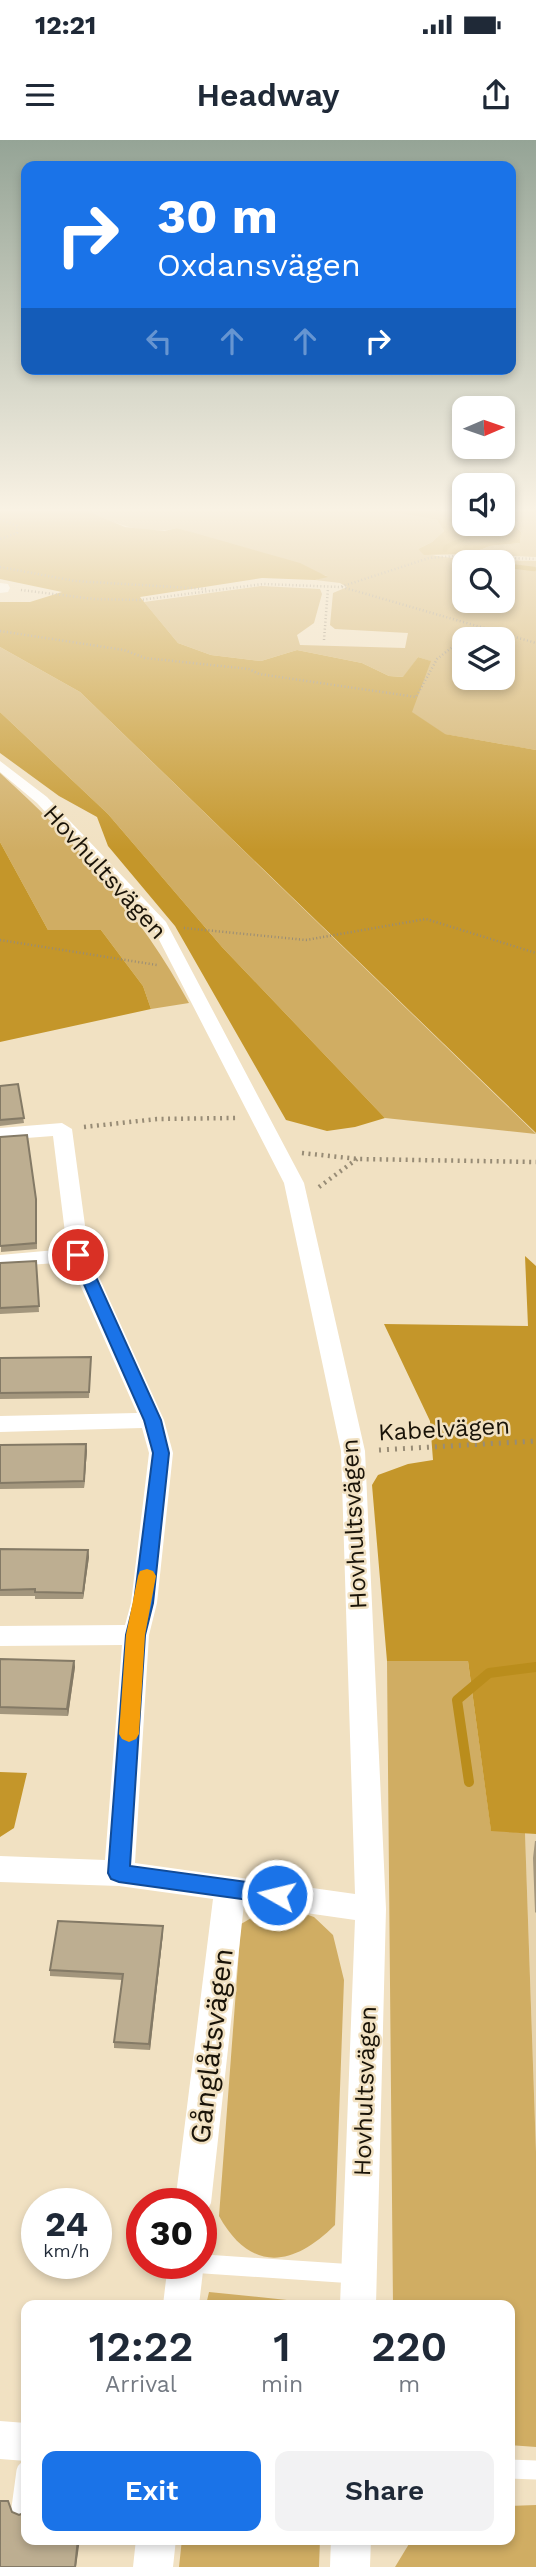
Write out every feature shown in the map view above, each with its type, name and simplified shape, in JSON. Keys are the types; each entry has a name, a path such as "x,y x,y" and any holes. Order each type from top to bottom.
{"street":[{"name":"Hovhultsvägen","path":"0,765 42,800 160,926 294,1184 353,1451 371,1909 358,2300"},
{"path":"0,1134 62,1129 78,1255 152,1420 161,1453 144,1603 136,1635 119,1873"},
{"path":"0,1261 78,1255"},
{"path":"0,1424 152,1420"},
{"path":"0,1636 136,1635"},
{"path":"0,1869 119,1873 371,1909"},
{"name":"Gånglåtsvägen","path":"195,2188 230,1888"},
{"path":"182,2300 185,2279"},
{"path":"0,2440 21,2442"},
{"path":"153,2567 155,2545"},
{"path":"350,2567 351,2545"}],"lane":[{"path":"217,2265 359,2274"},
{"path":"515,2469 536,2470"}],"path":[{"path":"324,640 325,624"},
{"path":"469,624 478,627"},
{"path":"0,631 124,649 145,658 249,669 258,674 416,697 437,659 452,647"},
{"path":"515,637 536,643"},
{"path":"160,926 236,931 306,940 426,919 536,953"},
{"path":"0,940 182,969"},
{"path":"62,1129 157,1119 260,1118"},
{"path":"277,1150 358,1159 536,1162"},
{"path":"298,1202 358,1159"},
{"name":"Kabelvägen","path":"353,1451 536,1441"}],"shaded area":[{"path":"0,624 163,624 178,643 211,655 261,661 297,650 362,663 389,676 403,677 418,657 431,661 412,712 445,734 536,750 536,1133 80,692 0,647"},
{"path":"162,624 312,624 297,635 300,645 405,648 408,633 335,629 330,624 536,624 536,750 444,734 411,712 430,661 418,657 404,677 389,676 362,663 297,650 261,661 211,655 178,643"},
{"path":"0,647 80,692 536,1134 385,1118 222,947 108,814 0,712"},
{"path":"0,712 108,814 222,947 385,1118 355,1127 327,1131 286,1120 175,926 108,846 97,817 59,796 0,753"},
{"path":"0,773 54,825 105,880 150,939 189,1003 151,1009 143,986 101,930 48,930 0,842"},
{"path":"0,842 48,930 101,930 143,986 151,1009 0,1042"},
{"path":"525,1256 536,1266 536,1834 491,1831 468,1661 387,1661 372,1485 378,1475 408,1464 433,1460 430,1421 384,1324 528,1326"},
{"path":"387,1661 468,1661 491,1830 525,1833 536,2152 536,2447 515,2445 515,2300 393,2300"},
{"path":"0,1772 27,1773 14,1828 0,1837"},
{"path":"525,1833 536,1834 536,2152"},
{"path":"288,1908 314,1917 333,1935 344,1980 335,2225 303,2250 272,2258 258,2255 244,2247 219,2216 241,1924 265,1910"},
{"path":"209,2292 287,2300 207,2300"},
{"path":"536,2505 536,2567 395,2567 408,2545 515,2545 515,2506"},
{"path":"181,2545 320,2545 319,2567 179,2567"}],"building":[{"path":"18,1084 24,1118 0,1120 0,1086"},
{"path":"27,1135 36,1199 36,1243 0,1246 0,1137"},
{"path":"36,1261 39,1306 0,1308 0,1263"},
{"path":"91,1357 89,1392 0,1393 0,1358"},
{"path":"86,1444 84,1481 0,1483 0,1445"},
{"path":"0,1549 88,1550 83,1593 35,1592 35,1589 0,1590"},
{"path":"0,1659 74,1661 67,1709 0,1707"},
{"path":"58,1921 163,1926 149,2044 114,2042 123,1974 50,1970"},
{"path":"0,2501 8,2501 12,2512 21,2514 21,2545 77,2545 75,2567 0,2567"}],"waterway":[{"path":"469,1782 457,1700 489,1673 536,1667"}],"slow traffic":[{"path":"129,1734 136,1635 147,1576"}],"route":[{"path":"78,1255 152,1420 161,1453 144,1603 136,1635 119,1873 277,1895"}]}
